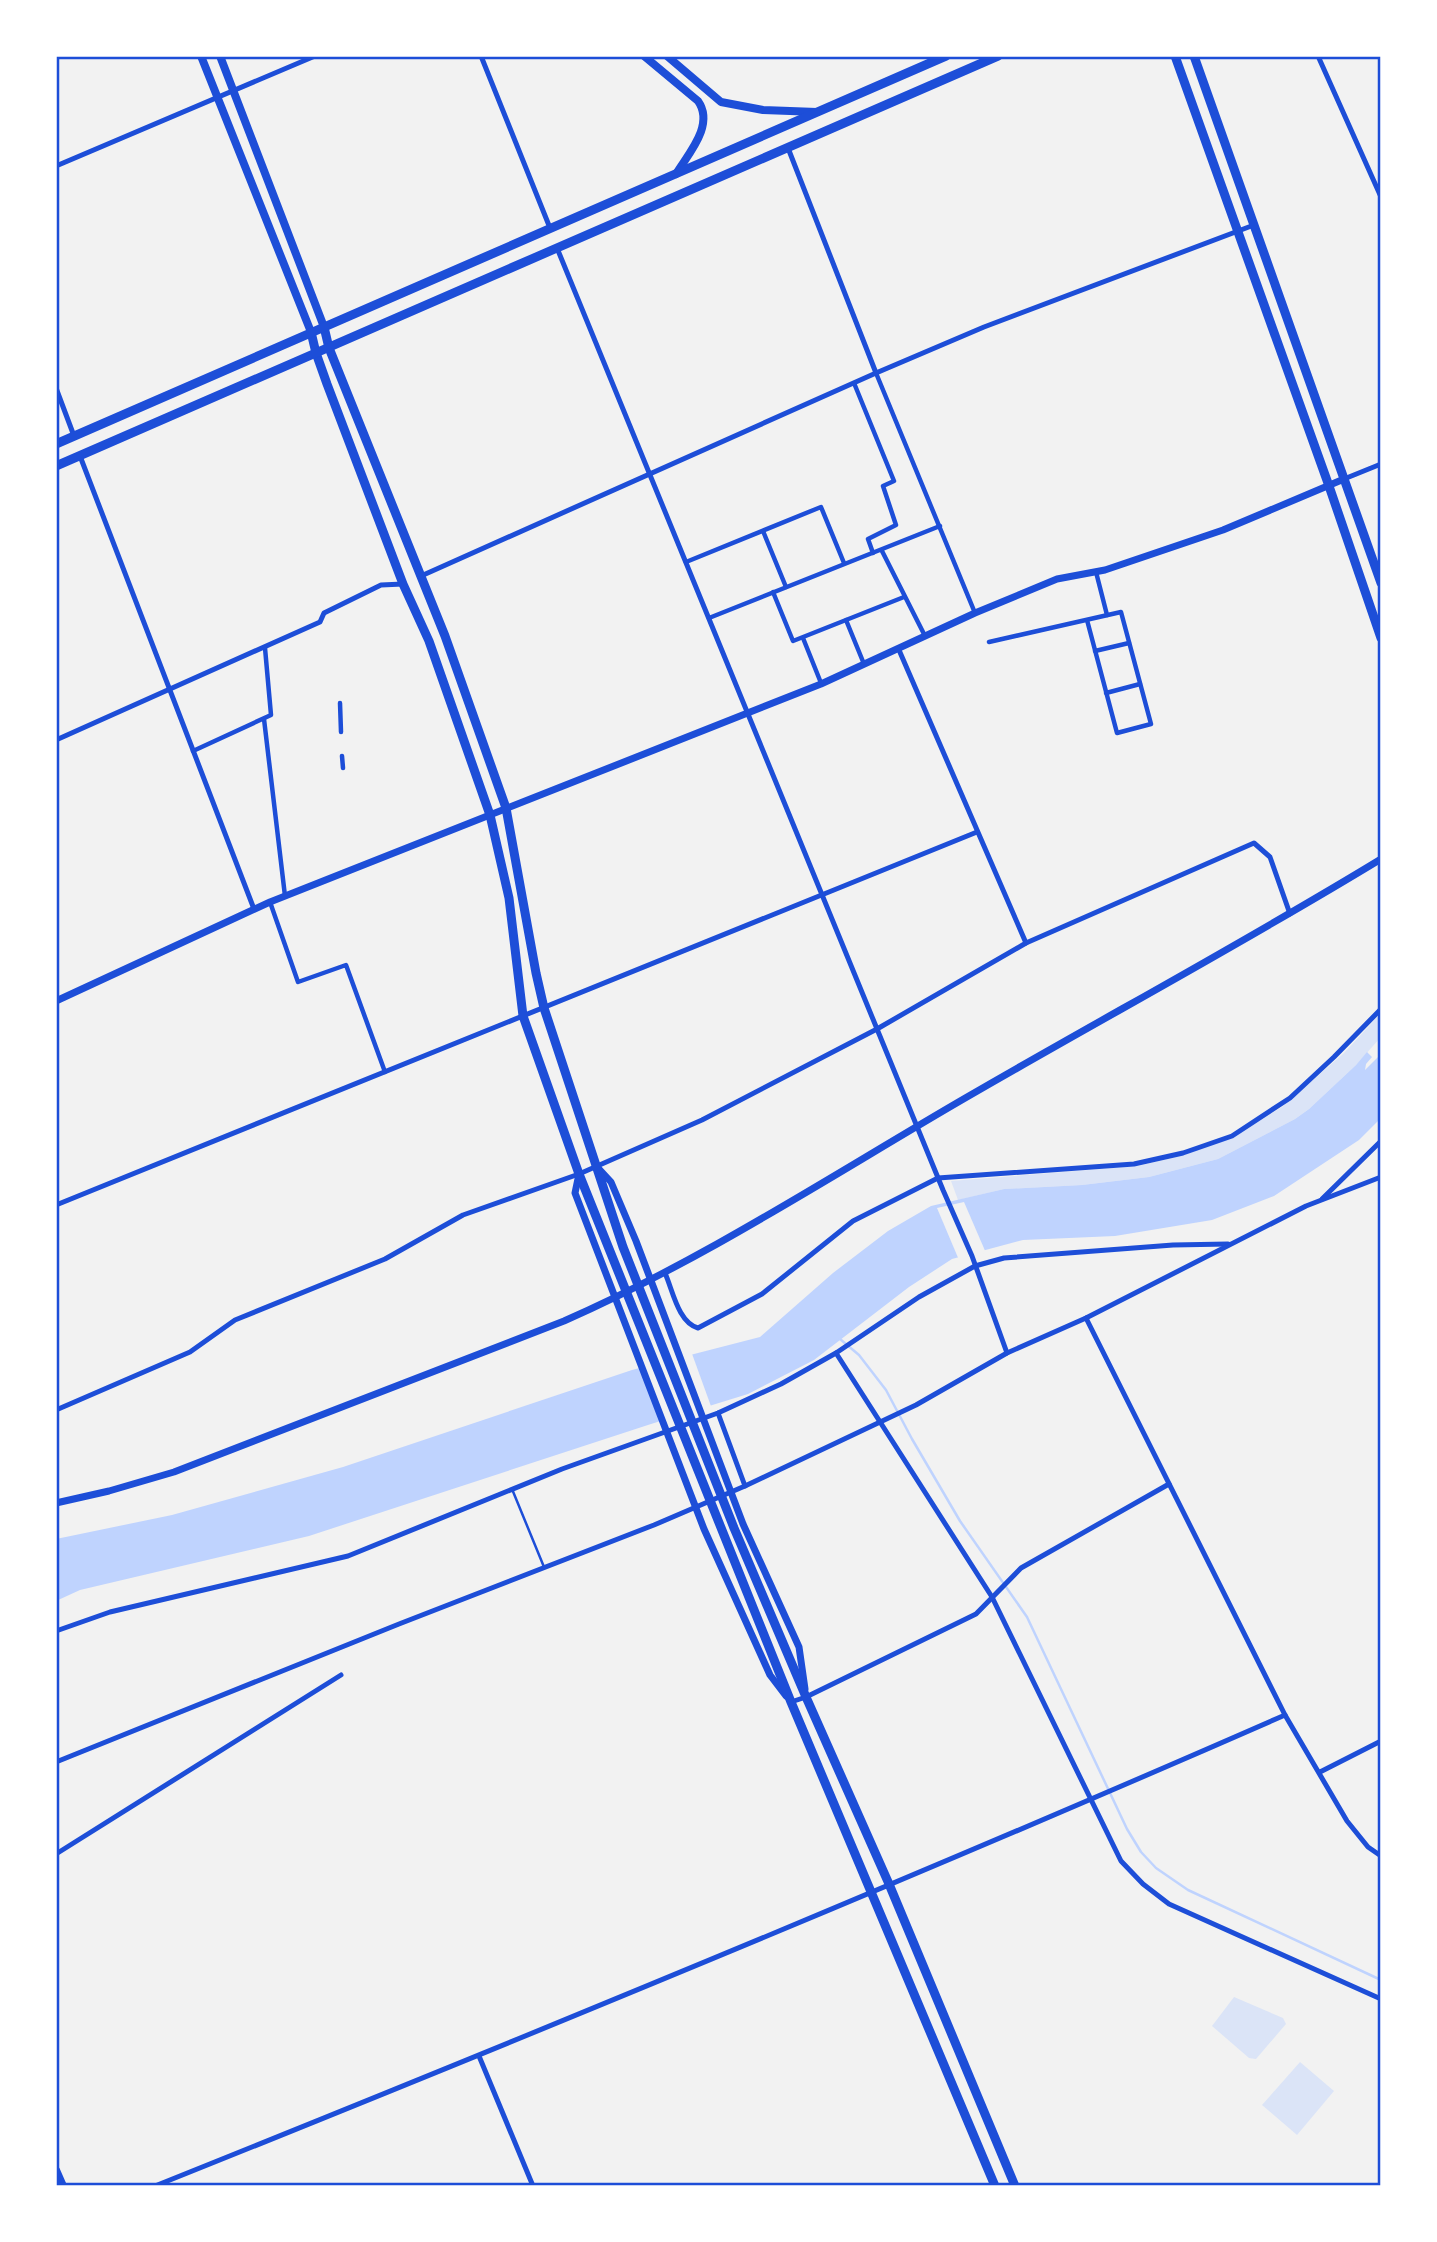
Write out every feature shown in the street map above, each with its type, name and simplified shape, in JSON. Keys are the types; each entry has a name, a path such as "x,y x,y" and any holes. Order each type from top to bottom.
{"main road":[{"path":"201,56 312,332 316,353 404,584 429,641 490,815 509,898 523,1016 579,1174 791,1702 995,2186"},
{"path":"220,56 324,327 329,348 445,636 506,808 544,1008 623,1247 739,1526 806,1697 889,1884 1015,2186"},
{"path":"644,56 702,107 704,121 701,131 676,174"},
{"path":"667,56 721,102 763,110 817,112"},
{"path":"56,443 946,56"},
{"path":"56,466 998,56"},
{"path":"1175,56 1381,638"},
{"path":"1194,56 1381,583"},
{"path":"56,2170 62,2186"}],"street":[{"path":"56,166 315,56"},
{"path":"481,56 550,229"},
{"path":"1318,56 1381,197"},
{"path":"788,148 876,373 975,613"},
{"path":"421,576 984,327 1254,225"},
{"path":"557,248 972,1256 1007,1353"},
{"path":"853,383 894,481 883,486 896,525 868,539 873,554"},
{"path":"56,387 74,436"},
{"path":"80,456 254,909"},
{"path":"56,1001 270,902 821,684 975,613 1057,579 1096,571 1223,530 1381,464"},
{"path":"686,562 821,507 844,563"},
{"path":"709,618 940,526"},
{"path":"763,531 786,587"},
{"path":"882,551 926,637"},
{"path":"1096,571 1107,615"},
{"path":"56,740 320,622 324,613 381,585 404,584"},
{"path":"773,592 793,641 904,597"},
{"path":"989,642 1121,612 1151,724 1117,733 1087,620"},
{"path":"846,620 865,665"},
{"path":"803,638 821,684"},
{"path":"1095,652 1129,643"},
{"path":"193,751 271,715 265,648"},
{"path":"899,650 1026,943"},
{"path":"1106,693 1140,684"},
{"path":"340,703 341,732"},
{"path":"264,719 285,896"},
{"path":"342,756 343,768"},
{"path":"56,1205 977,832"},
{"path":"56,1410 190,1352 234,1320 385,1259 463,1215 579,1174 702,1120 877,1029 1026,943 1254,843 1270,857 1290,914"},
{"path":"56,1503 136,1484 251,1443 564,1321 665,1273 1381,859"},
{"path":"270,902 298,982 346,965 385,1072"},
{"path":"665,1273 683,1317 690,1325 698,1328 762,1294 853,1222 938,1178 1134,1164 1183,1153 1232,1136 1290,1098 1381,1009"},
{"path":"1320,1201 1381,1141"},
{"path":"596,1167 611,1182 636,1241 739,1526"},
{"path":"579,1174 575,1193 708,1538 770,1675 791,1702 976,1614 1021,1568 1169,1484"},
{"path":"56,1762 745,1486 916,1405 1007,1353 1086,1318 1231,1244 1320,1201 1381,1177"},
{"path":"56,1631 110,1612 348,1556 512,1489 718,1413 781,1384 836,1353 919,1297 975,1266 1004,1258 1173,1245 1231,1244"},
{"path":"1086,1318 1285,1715 1347,1821 1368,1847 1381,1856"},
{"path":"836,1353 992,1597 1121,1861 1143,1884 1169,1904 1381,2000"},
{"path":"718,1413 745,1486"},
{"path":"56,1854 341,1675"},
{"path":"155,2186 479,2056 1121,1787 1285,1715"},
{"path":"1320,1772 1381,1741"},
{"path":"479,2056 533,2186"}],"lane":[{"path":"512,1489 544,1567"}],"shaded area":[{"path":"1381,1013 1381,1037 1356,1065 1309,1109 1218,1159 1149,1177 1082,1185 1004,1189 958,1200 951,1181 1138,1166 1185,1155 1238,1134 1282,1107 1344,1053"},
{"path":"1234,1997 1283,2018 1286,2024 1256,2059 1249,2058 1212,2026"},
{"path":"1300,2062 1334,2091 1297,2135 1262,2105"}],"water":[{"path":"1367,1052 1372,1057 1365,1070 1381,1054 1381,1118 1359,1140 1274,1196 1212,1220 1115,1236 1023,1240 952,1259 909,1287 814,1360 748,1394 309,1536 80,1590 56,1601 56,1539 172,1515 343,1467 632,1370 760,1337 833,1273 888,1231 931,1206 1004,1189 1082,1185 1149,1177 1218,1159 1309,1109"}],"pier":[{"path":"964,1202 986,1253 959,1260 937,1208"},
{"path":"691,1351 712,1409 661,1424 639,1365"}],"waterway":[{"path":"840,1339 859,1355 886,1390 960,1521 1027,1617 1127,1829 1141,1852 1156,1868 1188,1890 1381,1980"}]}
